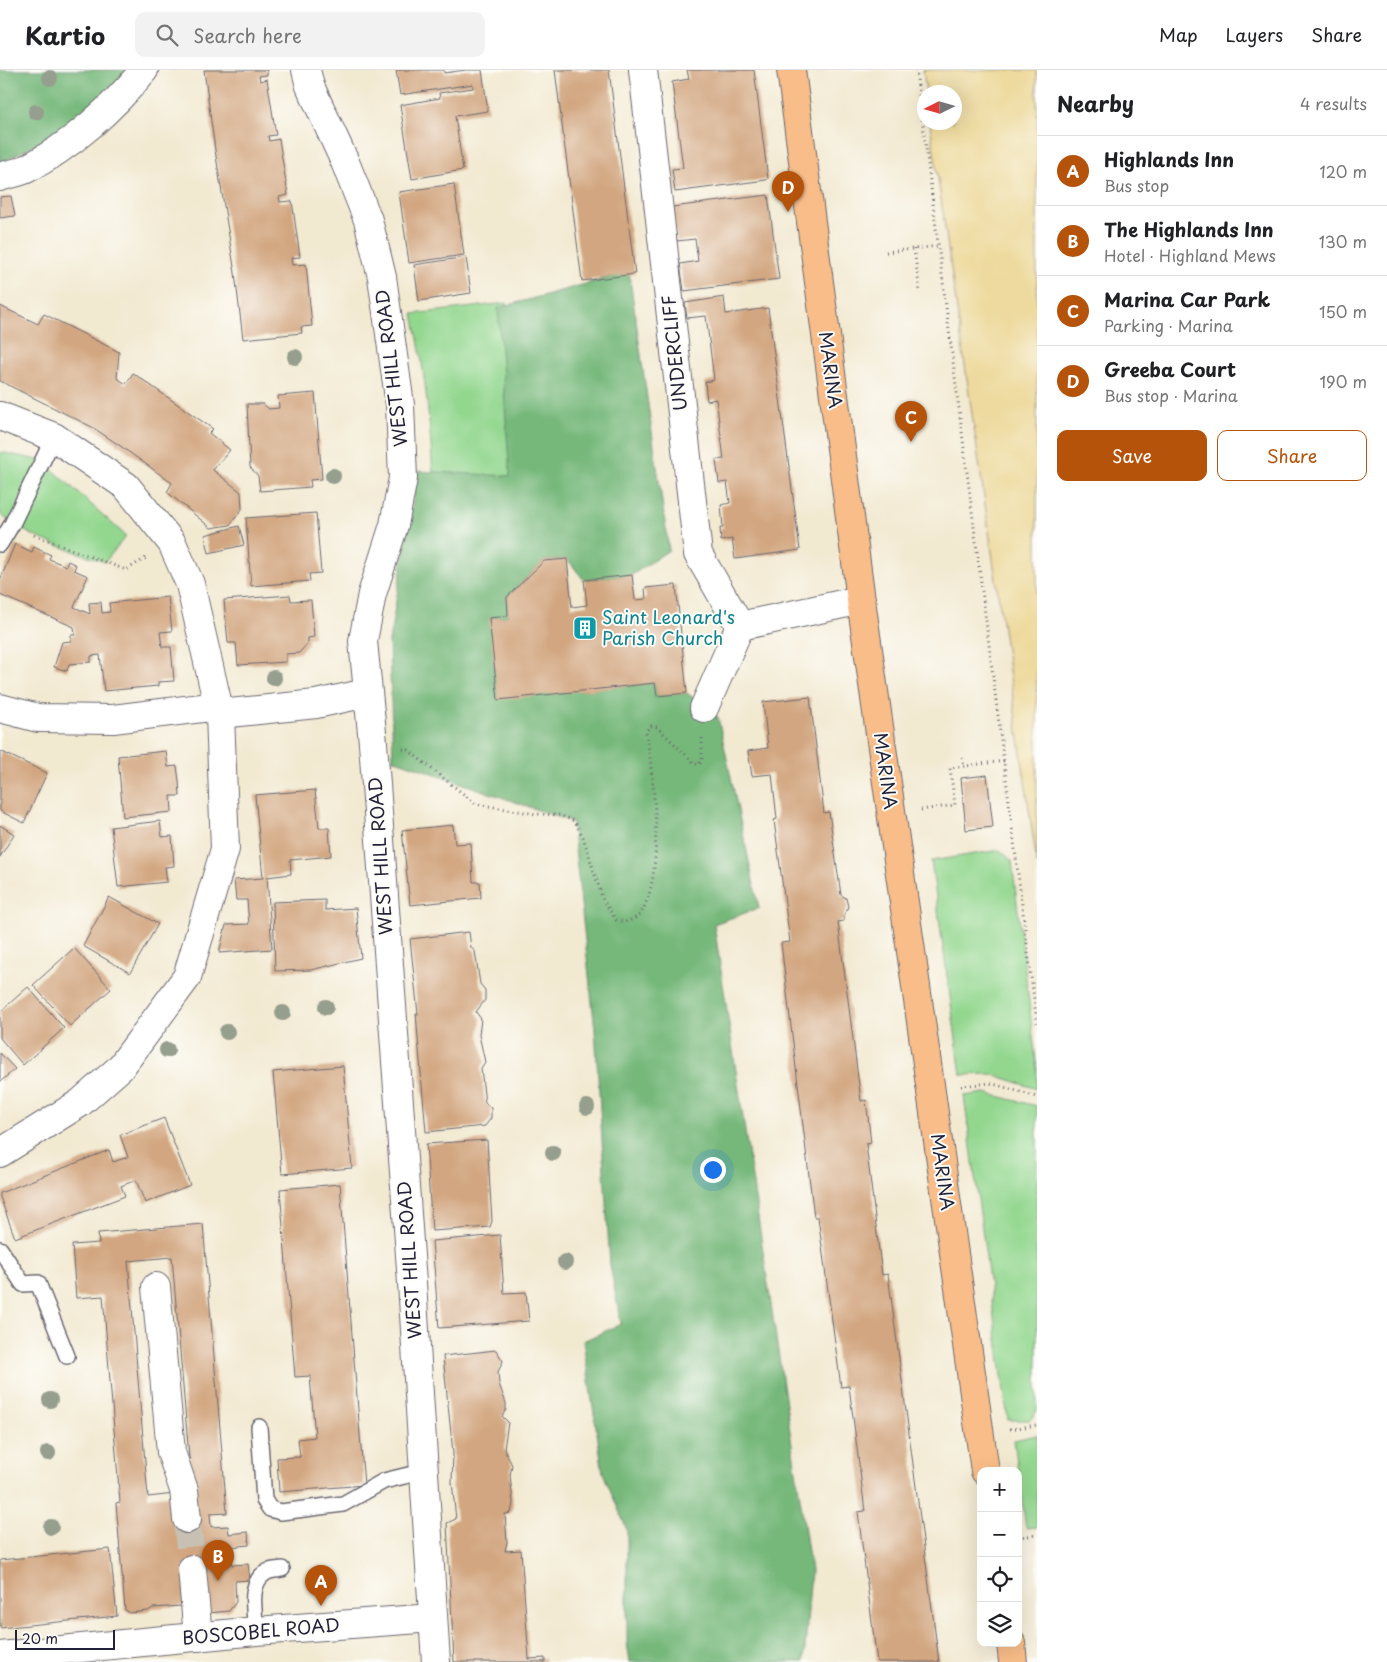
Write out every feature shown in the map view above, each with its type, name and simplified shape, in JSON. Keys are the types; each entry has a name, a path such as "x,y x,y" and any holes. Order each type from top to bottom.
{"highway":[{"name":"MARINA","path":"791,70 861,600 984,1467"},
{"path":"1011,1647 1013,1662"}],"street":[{"path":"0,177 25,170 76,138 130,88 144,70"},
{"name":"WEST HILL ROAD","path":"306,70 310,86 346,162 368,220 382,277 400,405 403,478 394,525 372,594 363,641 373,743 425,1471 436,1662"},
{"name":"UNDERCLIFF","path":"644,70 698,554 740,626"},
{"path":"0,416 54,437 126,486 172,543 190,584 219,710 225,850 187,978 120,1068 80,1103 0,1153"},
{"path":"704,708 740,626 861,600"},
{"path":"0,708 38,718 113,719 316,704 367,693"},
{"path":"156,1287 171,1452 184,1490 187,1519"},
{"path":"192,1569 198,1637"},
{"name":"BOSCOBEL ROAD","path":"0,1656 58,1656 256,1631 433,1618"}],"lane":[{"path":"0,544 12,524 54,437"},
{"path":"0,1249 23,1284 38,1283 67,1356"},
{"path":"258,1426 264,1500 270,1509 276,1511 281,1512 342,1504 384,1481 425,1471"},
{"path":"256,1631 254,1593 257,1579 267,1571 282,1569"}],"path":[{"path":"916,70 1037,1023"},
{"path":"886,252 939,246"},
{"path":"914,249 920,292"},
{"path":"12,524 45,540 126,570 172,543"},
{"path":"373,743 408,750 476,804 536,814 560,815 574,821 583,837 603,900 616,920 625,922 641,914 654,872 654,800 646,731 651,726 657,727 694,763 699,765 702,760 701,723 704,708"},
{"path":"962,758 964,766"},
{"path":"891,814 955,805 950,768 1004,762"},
{"path":"930,1089 990,1083 1037,1097"},
{"path":"1022,1537 1037,1535"}],"green space":[{"path":"0,70 133,70 70,126 0,163"},
{"path":"629,272 669,550 632,575 584,580 567,559 544,561 507,597 508,616 490,618 498,699 655,683 657,696 687,693 718,717 759,908 714,924 811,1571 804,1662 630,1662 627,1643 627,1530 603,1473 583,1341 621,1324 610,1265 595,1030 572,822 393,759 389,642 418,471 510,476 498,308"},
{"path":"507,303 519,452 515,477 434,495 427,404 413,314"},
{"path":"0,452 43,461 126,536 105,562 36,537 11,523 0,514"},
{"path":"1000,850 1012,861 1037,1069 1037,1089 991,1074 961,1075 931,861"},
{"path":"985,1093 1037,1106 1037,1411 1030,1420 1008,1420 964,1096"},
{"path":"1037,1435 1037,1527 1026,1528 1022,1499 1022,1467 1018,1467 1014,1440"}],"sand":[{"path":"923,70 1037,70 1037,864 931,130 962,130 962,85 925,85"}],"building":[{"path":"204,70 267,70 267,75 259,76 260,81 267,79 276,135 268,136 269,141 279,139 288,195 279,197 280,202 292,201 300,257 291,258 292,265 306,264 312,326 301,327 302,333 243,339 235,273"},
{"path":"396,70 444,70 444,73 482,70 488,111 455,116 463,170 412,179 400,105 440,98 439,93 473,88 473,84 400,95"},
{"path":"555,70 609,70 635,274 582,281"},
{"path":"687,70 754,70 768,179 675,192 672,169 683,168 672,82 689,79"},
{"path":"454,184 464,255 409,263 399,192"},
{"path":"768,195 779,279 684,291 680,264 698,261 695,239 677,241 672,207"},
{"path":"11,196 15,216 0,218 0,197"},
{"path":"466,257 471,293 419,301 414,265"},
{"path":"724,297 726,314 768,308 800,550 735,559 732,539 721,541 720,528 723,528 721,505 730,503 727,482 719,483 716,460 724,459 716,399 707,401 705,382 714,380 706,316 687,318 685,303"},
{"path":"0,306 38,324 44,314 119,352 117,378 126,384 133,373 213,429 209,433 230,450 213,470 241,492 242,509 230,525 211,528 167,492 172,483 119,445 92,427 0,381"},
{"path":"315,393 322,479 310,480 311,487 260,491 258,476 250,467 247,404 263,404 269,409 279,408 278,396"},
{"path":"316,513 321,573 309,574 310,581 251,586 246,518"},
{"path":"239,526 244,545 209,553 205,535"},
{"path":"15,544 32,552 34,547 51,555 49,559 66,566 68,561 76,565 74,570 88,576 74,607 90,614 89,603 101,602 102,613 110,612 109,603 168,597 172,631 160,632 162,647 171,647 174,681 158,682 158,686 104,691 100,655 91,656 91,662 69,664 67,671 54,667 62,642 71,641 71,635 75,635 74,627 0,595 0,580"},
{"name":"Saint Leonard's Parish Church","path":"567,559 572,607 587,605 584,580 632,575 635,600 646,599 645,588 676,585 687,693 657,696 655,683 498,700 489,618 508,616 507,597 544,561"},
{"path":"290,595 291,601 311,600 314,637 308,638 308,643 299,653 286,654 286,662 238,665 236,643 228,643 224,600"},
{"path":"810,697 824,813 829,812 841,895 846,898 848,907 844,915 844,921 838,922 861,1101 866,1100 871,1143 866,1144 882,1275 888,1274 939,1662 877,1662 858,1512 865,1511 849,1386 841,1387 818,1217 814,1217 781,943 790,942 774,820 777,819 772,774 752,776 748,751 768,748 763,702"},
{"path":"0,751 47,773 24,823 0,811"},
{"path":"166,751 168,767 177,766 179,781 180,796 171,796 172,812 123,817 118,756"},
{"path":"987,775 993,827 966,830 961,778"},
{"path":"315,790 319,828 329,828 331,856 290,860 291,874 267,877 272,949 219,953 226,925 249,924 247,900 236,900 234,880 263,878 255,795"},
{"path":"160,821 162,837 172,836 174,866 165,867 167,882 118,887 111,827"},
{"path":"0,825 14,834 0,857"},
{"path":"453,825 455,844 471,843 473,882 480,882 481,898 410,905 402,830"},
{"path":"109,897 158,924 130,973 83,946"},
{"path":"325,900 325,910 356,908 361,958 311,970 275,971 273,902"},
{"path":"469,932 471,948 475,951 480,984 485,990 485,1000 476,1012 481,1019 479,1035 485,1062 481,1068 485,1103 491,1108 491,1118 485,1126 426,1132 416,1014 418,1014 410,939"},
{"path":"74,948 111,989 70,1026 33,985"},
{"path":"28,987 64,1028 23,1065 0,1038 0,1012"},
{"path":"0,1053 15,1069 0,1082"},
{"path":"343,1066 352,1168 282,1174 273,1072"},
{"path":"164,1118 190,1185 145,1203 136,1180 121,1186 125,1196 15,1238 0,1193 109,1150 113,1162 128,1157 120,1135"},
{"path":"487,1140 492,1221 490,1227 432,1231 426,1144"},
{"path":"340,1184 364,1485 279,1492 277,1458 300,1457 298,1439 315,1437 310,1376 295,1377 280,1189"},
{"path":"203,1224 227,1513 210,1514 211,1527 228,1526 229,1534 248,1532 249,1545 230,1547 232,1565 248,1564 250,1580 235,1581 236,1602 229,1611 209,1613 186,1599 181,1606 153,1608 148,1611 130,1613 125,1610 116,1503 120,1502 103,1296 76,1298 72,1245 99,1243 98,1233","holes":["172,1257 192,1492 148,1497 128,1261"]},
{"path":"500,1235 504,1293 526,1292 529,1321 439,1328 432,1241"},
{"path":"496,1350 503,1361 498,1372 499,1384 506,1403 506,1410 502,1416 508,1422 504,1449 512,1465 510,1475 513,1503 511,1513 505,1514 507,1542 505,1551 521,1550 529,1659 545,1658 545,1662 454,1662 447,1523 456,1519 452,1482 453,1453 443,1356"},
{"path":"110,1549 117,1616 0,1628 0,1560"}],"tunnel":[{"path":"187,1519 192,1569"}],"place":[{"name":"Greeba Court","path":"788,212"},
{"name":"Marina Car Park","path":"911,442"},
{"name":"Saint Leonard's Parish Church","path":"585,628"},
{"name":"The Highlands Inn","path":"218,1581"},
{"name":"Highlands Inn","path":"321,1606"}]}
